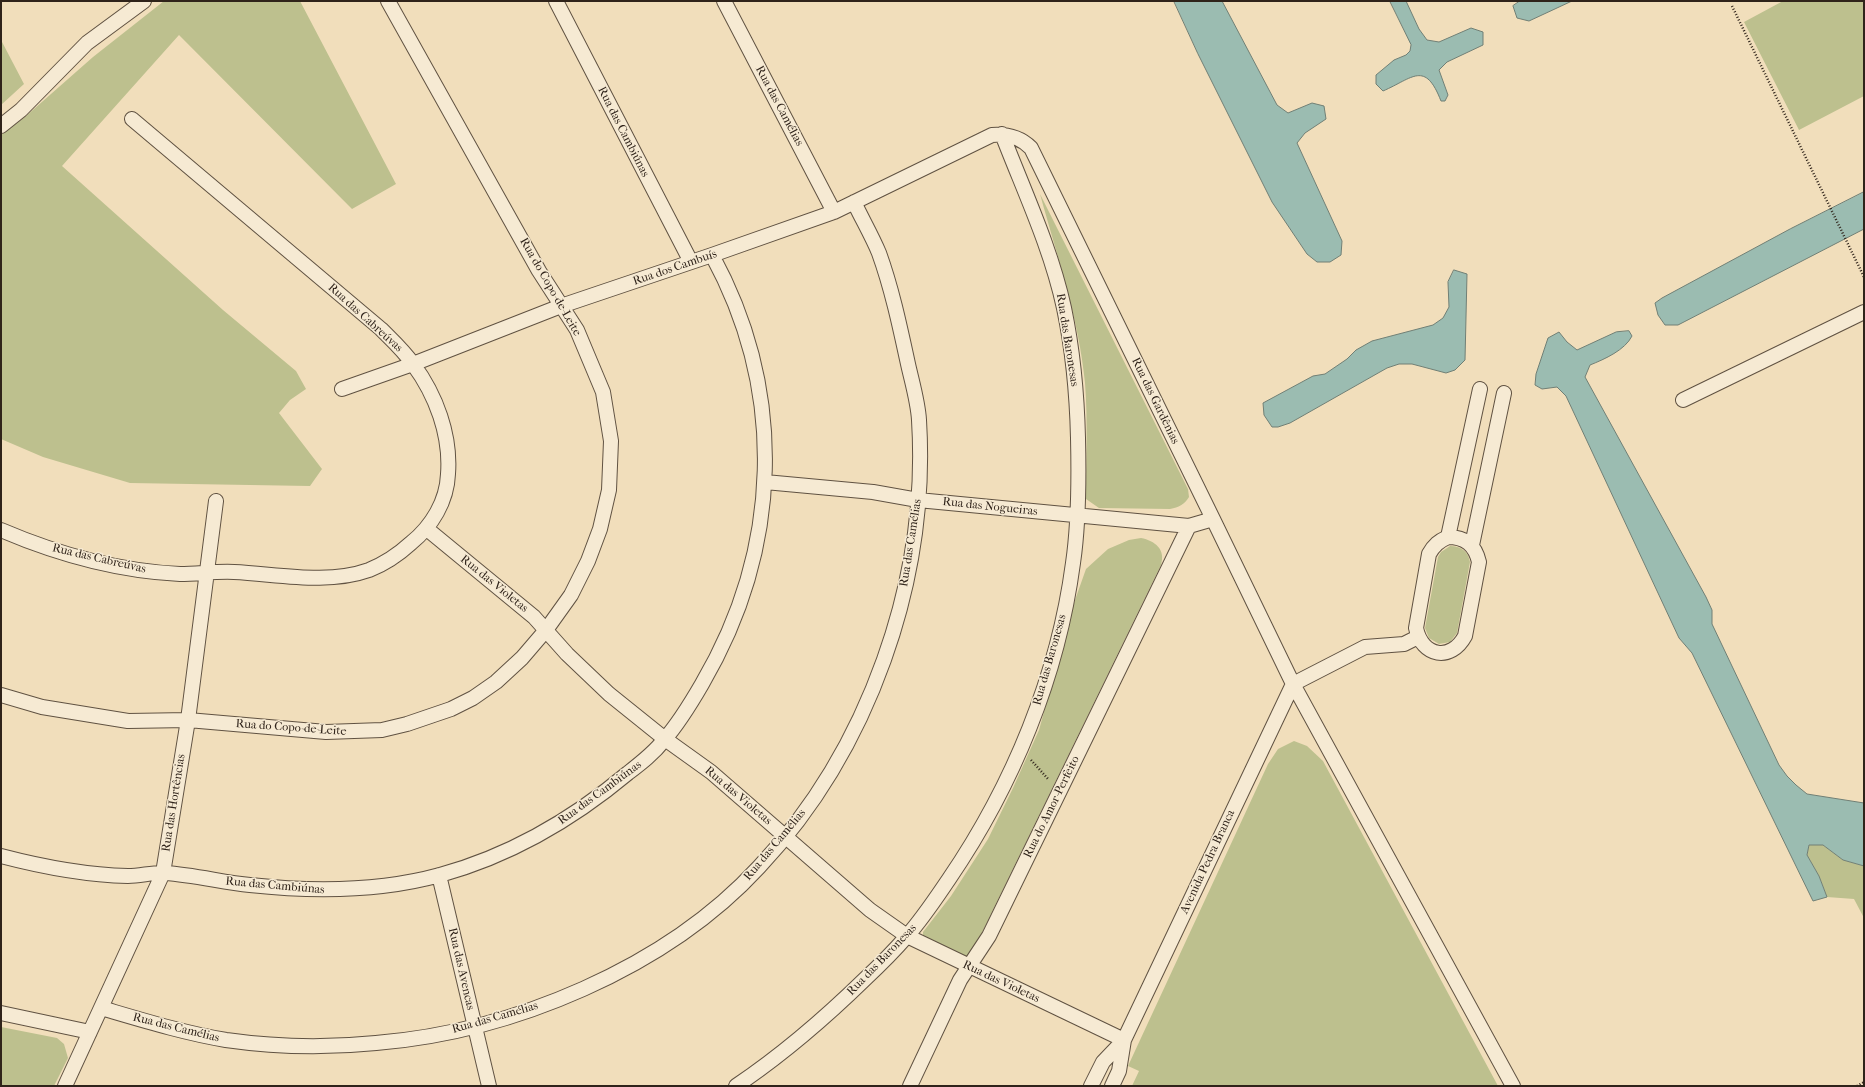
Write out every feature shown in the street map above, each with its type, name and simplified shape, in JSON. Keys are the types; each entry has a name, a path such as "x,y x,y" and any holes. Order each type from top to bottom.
{"street":[{"path":"1,126 22,110 87,44 144,1"},
{"name":"Rua do Copo-de-Leite","path":"1,695 42,707 128,720 188,720 326,732 382,730 407,724 451,709 473,698 496,682 522,658 546,630 571,595 588,561 600,529 609,490 611,441 603,392 577,330 539,271 388,1"},
{"name":"Rua das Cambiúnas","path":"556,1 691,262"},
{"name":"Rua das Camélias","path":"724,1 834,212"},
{"name":"Rua das Cabreúvas","path":"1,530 61,553 139,570 182,574 229,572 328,577 350,575 369,570 382,564 400,552 427,529 435,517 443,499 448,480 448,442 436,406 414,364 381,329 132,119"},
{"name":"Rua dos Cambuís","path":"342,389 414,364 561,306 834,212 972,144 992,135 1002,134"},
{"name":"Rua das Baronesas","path":"736,1086 762,1068 798,1039 846,997 907,936 968,851 995,803 1021,750 1042,695 1061,628 1073,563 1077,516 1079,466 1077,410 1072,357 1064,309 1054,267 1002,134"},
{"name":"Rua das Gardênias","path":"1002,134 1024,141 1031,148 1293,684 1513,1086"},
{"name":"Rua das Camélias","path":"101,1008 166,1027 226,1040 284,1045 375,1044 414,1039 475,1026 523,1012 580,990 624,969 657,950 695,924 758,869 786,836 812,801 833,768 870,698 885,660 898,617 907,575 918,500 920,454 919,416 905,346 893,296 880,259 854,202"},
{"name":"Rua das Cambiúnas","path":"1,856 64,870 129,876 163,873 298,890 336,890 399,884 439,875 495,855 552,828 617,783 647,758 665,739 691,702 715,661 735,618 747,582 757,544 765,482 764,418 758,377 753,356 728,284 712,255"},
{"path":"1683,400 1864,312"},
{"path":"1448,537 1480,389"},
{"path":"1472,545 1504,393"},
{"name":"Rua das Nogueiras","path":"765,482 873,492 918,500 1189,526 1213,519"},
{"name":"Rua das Hortências","path":"65,1086 163,873 188,720 216,501"},
{"name":"Rua do Amor-Perfeito","path":"910,1086 968,966 989,936 1189,526"},
{"name":"Rua das Violetas","path":"427,529 510,596 609,694 665,739 711,772 870,910 907,936 1124,1040"},
{"path":"1448,537 1457,537 1466,540 1472,545 1477,553 1479,562 1465,636 1461,644 1454,649 1437,653 1429,650 1422,644 1418,637 1416,628 1430,554 1434,546 1440,540 1448,537"},
{"path":"1293,684 1365,647 1404,644 1418,637"},
{"name":"Avenida Pedra Branca","path":"1112,1086 1119,1071 1124,1040 1293,684"},
{"name":"Rua das Avencas","path":"439,875 489,1086"},
{"path":"1,1013 90,1032"},
{"name":"Avenida Pedra Branca","path":"1091,1086 1103,1062 1124,1040"}],"path":[{"path":"1732,6 1864,277"},
{"path":"1021,750 1060,791"},
{"path":"1856,1086 1864,1082"}],"green space":[{"path":"164,1 300,1 396,184 352,209 179,35 62,166 223,310 296,371 306,389 290,400 279,413 322,469 310,486 130,483 43,457 1,439 1,135 26,116 93,57"},
{"path":"1783,1 1864,1 1864,96 1799,130 1744,22"},
{"path":"1,40 24,84 1,105"},
{"path":"1040,194 1188,489 1189,497 1179,506 1170,509 1099,508 1086,499 1087,441 1085,383 1082,359 1073,311"},
{"path":"1141,538 1151,541 1161,550 1161,565 971,955 966,959 923,937 923,932 951,896 988,839 1013,788 1039,730 1075,600 1086,569 1108,549 1129,540"},
{"path":"1450,546 1461,548 1466,552 1470,562 1457,633 1450,642 1439,644 1429,638 1425,628 1438,557 1441,552"},
{"path":"1294,741 1307,746 1323,761 1498,1086 1132,1086 1139,1071 1128,1066 1268,764 1278,749"},
{"path":"1809,844 1823,845 1843,860 1864,866 1864,918 1854,899 1827,897 1819,876 1807,855"},
{"path":"1,1027 57,1038 64,1044 68,1058 54,1086 1,1086"}],"water":[{"path":"1174,1 1222,1 1277,105 1288,113 1312,103 1324,106 1326,119 1305,133 1297,143 1342,241 1341,255 1330,262 1317,262 1307,254 1272,202 1198,54"},
{"path":"1390,1 1406,1 1419,29 1427,40 1439,42 1471,28 1483,32 1483,45 1447,62 1439,70 1448,95 1445,101 1441,101 1435,88 1424,76 1410,78 1383,91 1376,84 1376,75 1394,60 1406,55 1410,51 1411,45"},
{"path":"1520,1 1572,1 1529,21 1517,18 1513,6"},
{"path":"1864,192 1864,229 1678,325 1665,325 1658,315 1655,303 1662,298 1790,229"},
{"path":"1454,270 1467,274 1465,360 1455,370 1446,373 1412,364 1399,364 1387,368 1290,423 1278,427 1272,427 1264,415 1263,403 1313,376 1325,374 1347,359 1356,350 1372,341 1433,325 1443,318 1449,307 1448,282"},
{"path":"1629,331 1632,336 1625,346 1608,357 1590,365 1585,377 1706,597 1712,610 1712,624 1779,765 1787,776 1807,794 1864,803 1864,866 1843,860 1823,845 1809,845 1807,855 1819,876 1827,897 1813,901 1692,653 1679,638 1566,396 1557,387 1542,389 1535,385 1536,374 1548,338 1559,332 1567,342 1577,350 1616,332"}]}
